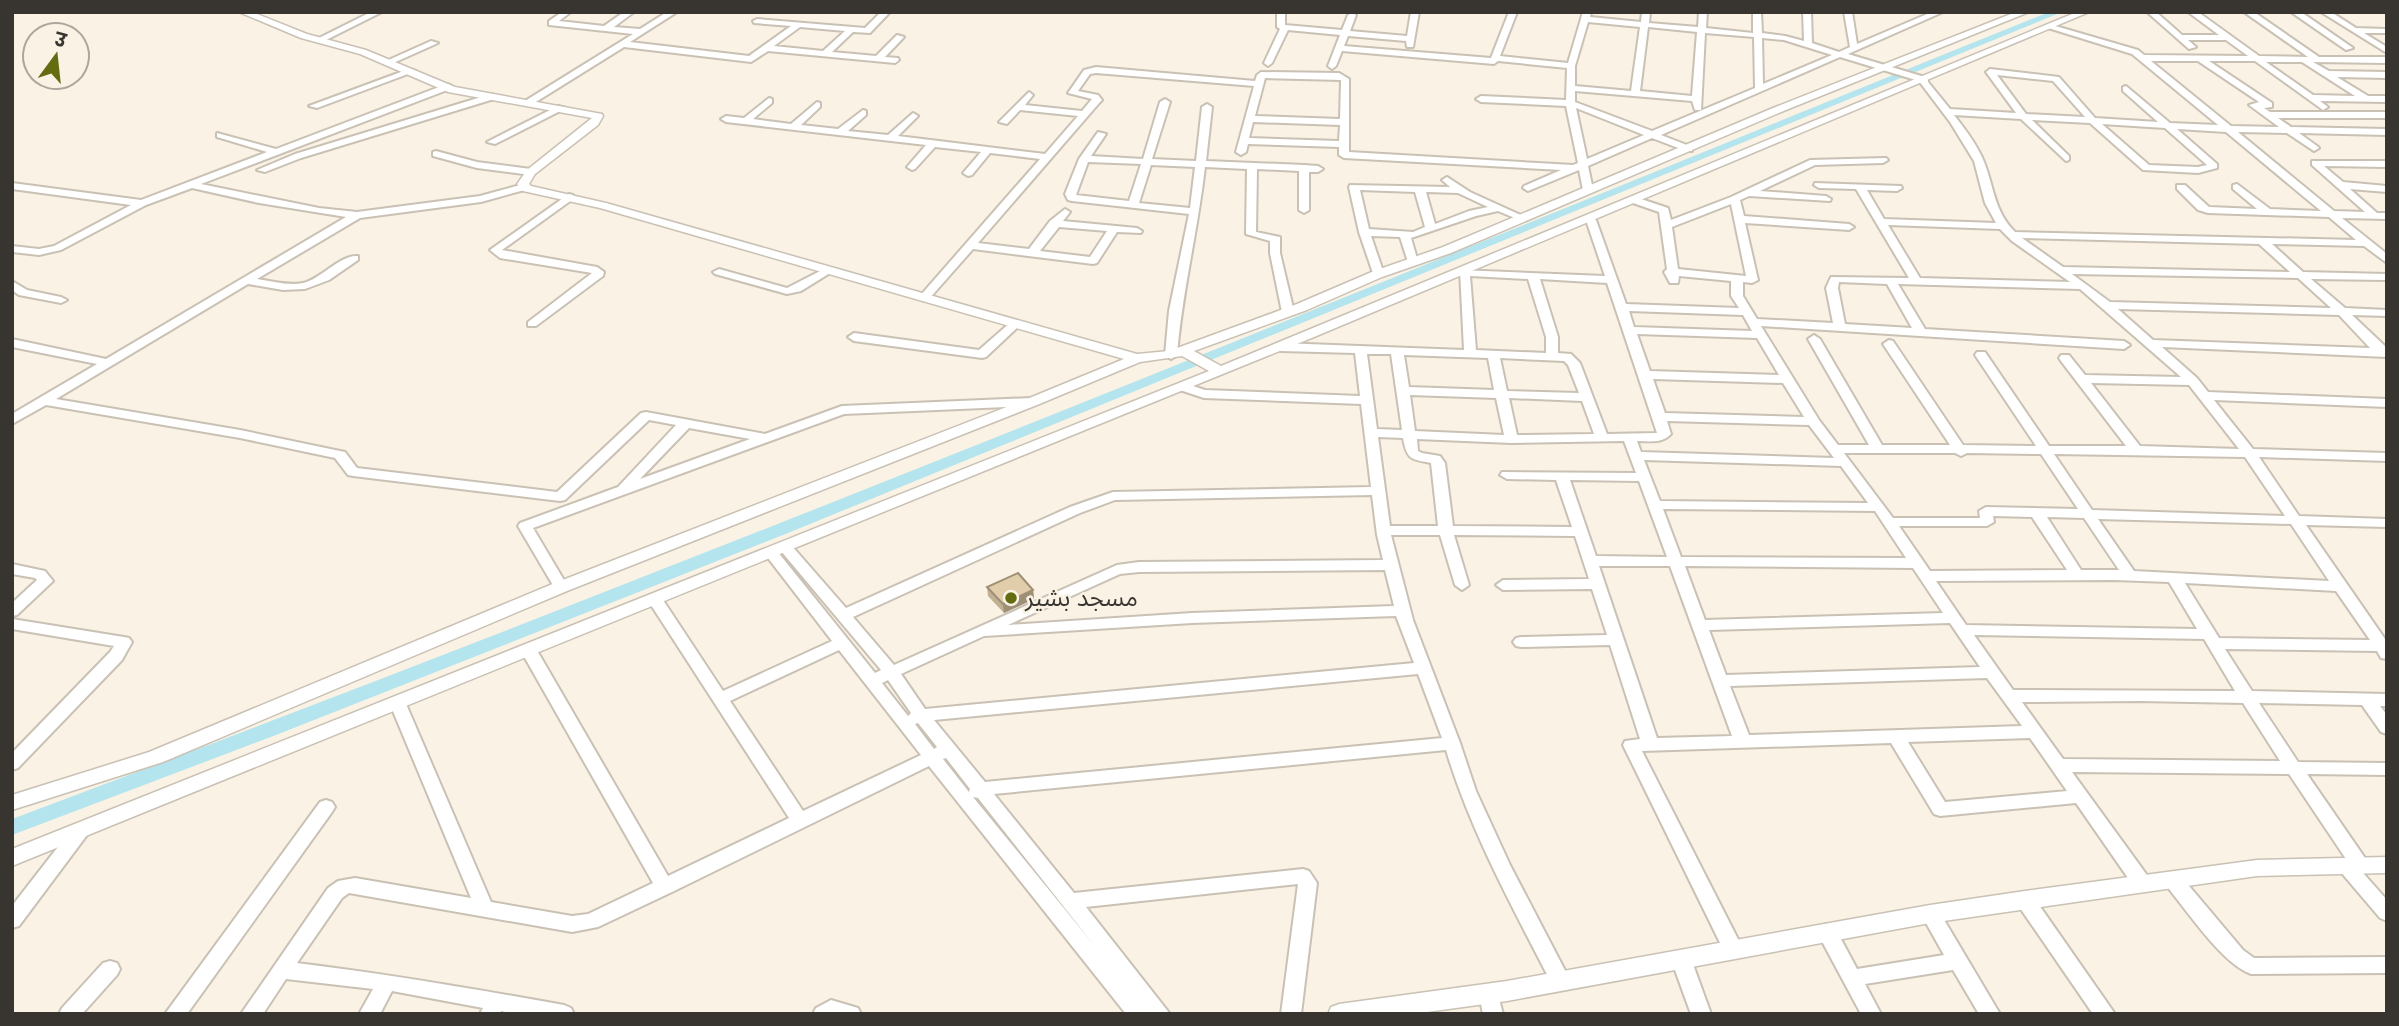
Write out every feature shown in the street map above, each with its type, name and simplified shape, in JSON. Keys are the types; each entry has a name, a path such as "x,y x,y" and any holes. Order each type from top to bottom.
{"street":[{"path":"244,12 388,62 447,87 593,114 598,118 531,172 524,181 524,187"},
{"path":"319,40 377,12"},
{"path":"567,12 552,23 642,32"},
{"path":"606,29 630,12"},
{"path":"527,103 673,12"},
{"path":"776,23 791,12"},
{"path":"757,21 867,31 886,12"},
{"path":"1281,12 1279,25 1284,28 1411,39"},
{"path":"1409,54 1415,12"},
{"path":"1497,58 1513,12"},
{"path":"1635,93 1646,12"},
{"path":"1701,114 1696,99 1703,12"},
{"path":"1757,12 1759,88"},
{"path":"1807,12 1808,43"},
{"path":"1848,12 1854,49"},
{"path":"1933,12 1939,13"},
{"path":"12,803 156,757 561,587 1137,358 1181,353 1288,312 2025,12"},
{"path":"12,858 1184,387 1217,369 1281,347 1591,220 1920,79 2085,12"},
{"path":"2151,12 2192,47"},
{"path":"2192,12 2323,107"},
{"path":"2248,12 2318,60"},
{"path":"2295,12 2346,46 2384,47"},
{"path":"2325,12 2384,47"},
{"path":"1528,188 1939,13"},
{"path":"1332,66 1352,15"},
{"path":"1588,190 1578,166 1570,103 1571,66 1586,16 1808,43 1920,79 1947,111 1979,161 1990,203 2007,231 2083,286 2193,380 2249,453 2383,645"},
{"path":"622,44 751,59 798,25"},
{"path":"2049,27 2135,51 2387,260"},
{"path":"1268,63 1284,28"},
{"path":"824,54 850,30"},
{"path":"2323,31 2387,31"},
{"path":"878,59 900,37"},
{"path":"2180,37 2226,37"},
{"path":"388,62 434,43"},
{"path":"766,48 895,60"},
{"path":"1339,48 1490,61 1497,58 1571,66"},
{"path":"2143,58 2387,60"},
{"path":"2199,58 2269,105 2255,105 2315,148"},
{"path":"2305,60 2366,99"},
{"path":"924,298 1097,99 1074,94 1072,91 1087,72 1092,70 1257,84"},
{"path":"314,106 412,71"},
{"path":"2066,158 2023,116 1990,72 2056,79 2093,121 2146,168 2198,170 2214,166 2165,126 2126,89"},
{"path":"1343,144 1242,146 1252,119 1257,84 1264,74 1343,76 1345,122 1343,144 1342,153 1346,156 1578,166"},
{"path":"2328,74 2387,75"},
{"path":"12,249 39,252 52,250 142,203 447,87"},
{"path":"1570,88 1696,99"},
{"path":"1003,122 1030,95"},
{"path":"262,170 298,156 491,97"},
{"path":"2310,98 2387,99"},
{"path":"1481,99 1570,103 1689,149"},
{"path":"746,121 769,101"},
{"path":"1133,206 1165,102"},
{"path":"793,127 817,105"},
{"path":"1018,107 1085,114"},
{"path":"1181,353 1175,311 1195,212 1198,165 1207,107"},
{"path":"492,142 561,108"},
{"path":"1947,111 2165,126 2387,132"},
{"path":"839,133 863,113"},
{"path":"2269,116 2386,115"},
{"path":"890,139 913,116"},
{"path":"726,119 1047,157"},
{"path":"1252,119 1345,122"},
{"path":"1101,134 1084,159 1070,194 1072,198 1195,212"},
{"path":"220,135 276,152"},
{"path":"912,167 932,144"},
{"path":"968,173 988,150"},
{"path":"436,154 477,165 531,172"},
{"path":"1084,159 1318,169"},
{"path":"1666,226 1735,199 1813,162 1883,160"},
{"path":"2374,215 2315,163 2387,164"},
{"path":"1252,167 1251,234 1276,239 1275,253 1288,312"},
{"path":"1304,169 1304,210"},
{"path":"1447,180 1461,190 1522,218"},
{"path":"193,185 295,207 357,215 481,199 524,187 569,197 1137,358"},
{"path":"1819,185 1897,188"},
{"path":"2340,185 2387,188"},
{"path":"12,186 142,203"},
{"path":"1378,274 1364,232 1354,187 1461,190"},
{"path":"1860,187 1884,222 1917,282"},
{"path":"2181,187 2205,209 2387,216"},
{"path":"2237,187 2267,212"},
{"path":"1420,190 1431,229"},
{"path":"1748,193 1826,199"},
{"path":"532,324 597,276 598,272 593,269 500,255 495,250 569,197"},
{"path":"1637,201 1664,210 1672,277 1752,279 1735,199"},
{"path":"1364,232 1405,236 1473,213 1499,208"},
{"path":"1032,253 1065,212"},
{"path":"12,421 357,215"},
{"path":"1739,219 1849,227"},
{"path":"1371,433 1511,439 1664,436 1591,220"},
{"path":"1884,222 2007,231 2261,240 2387,248"},
{"path":"1055,223 1137,231"},
{"path":"971,245 1093,261 1114,229"},
{"path":"1405,236 1413,262"},
{"path":"2261,240 2385,354"},
{"path":"248,281 295,289 306,288 354,258"},
{"path":"2059,270 2387,277"},
{"path":"719,272 787,291 797,289 827,271"},
{"path":"1464,272 1612,280"},
{"path":"1464,272 1470,354"},
{"path":"1533,276 1552,337 1552,356"},
{"path":"1737,278 1737,296 1812,421 1880,507 1991,672 2142,883"},
{"path":"1840,328 1832,288 1835,279 2083,286"},
{"path":"1890,280 1921,333"},
{"path":"12,284 23,293 61,300"},
{"path":"2106,305 2387,313"},
{"path":"1622,307 1751,317 1840,328 2123,345"},
{"path":"854,337 982,354 1015,324"},
{"path":"1630,330 1762,335"},
{"path":"1814,340 1877,448"},
{"path":"12,343 110,363"},
{"path":"2150,343 2385,354"},
{"path":"1889,344 1961,452"},
{"path":"1281,347 1567,357 1574,363 1602,438"},
{"path":"1361,350 1384,530 1403,611 1452,743 1466,791 1561,982"},
{"path":"1397,351 1413,455 1435,459 1438,463 1446,531 1462,585"},
{"path":"1181,353 1217,369"},
{"path":"1493,354 1511,439"},
{"path":"1981,355 2048,450 2130,576"},
{"path":"2065,358 2136,450"},
{"path":"1645,375 1788,379"},
{"path":"2081,379 2193,380"},
{"path":"1184,387 1204,394 1367,400"},
{"path":"1403,391 1587,397"},
{"path":"2205,396 2387,403"},
{"path":"44,401 240,434 341,455 353,472 560,497 646,416 766,438"},
{"path":"561,587 525,526 842,410 1032,402"},
{"path":"1660,418 1812,421"},
{"path":"621,491 686,423"},
{"path":"1629,437 1743,741"},
{"path":"1636,456 1839,455 1877,448 1961,452 2136,450 2387,457"},
{"path":"1507,475 1644,477"},
{"path":"1562,476 1650,743"},
{"path":"842,617 1075,510 1113,496 1379,491"},
{"path":"1654,505 1880,507"},
{"path":"1890,522 1987,522 1986,511 2387,523"},
{"path":"2037,513 2077,575"},
{"path":"1384,530 1580,532"},
{"path":"779,551 891,672 921,715 1160,1014"},
{"path":"779,551 872,681 1138,1014"},
{"path":"1590,561 1675,560 2340,586"},
{"path":"872,681 1107,573 1125,568 1392,565"},
{"path":"12,569 40,573 46,581 12,611"},
{"path":"2174,578 2354,866 2387,913"},
{"path":"1503,585 1598,584"},
{"path":"656,601 800,821"},
{"path":"975,633 1167,619 1403,611"},
{"path":"12,624 124,642 116,656 12,764"},
{"path":"1699,625 1958,624 2383,645"},
{"path":"1521,642 1616,640"},
{"path":"720,699 842,642"},
{"path":"529,651 665,887"},
{"path":"905,723 921,715 1423,668"},
{"path":"1721,681 1991,672"},
{"path":"2009,696 2387,699"},
{"path":"2367,700 2387,728"},
{"path":"398,704 485,909"},
{"path":"1733,949 1631,745 2034,732"},
{"path":"1897,738 1940,809 2080,796"},
{"path":"964,799 982,789 1452,743"},
{"path":"251,1014 335,893 345,886 355,885 572,924 601,918 949,749"},
{"path":"2058,765 2387,769"},
{"path":"174,1014 326,807"},
{"path":"12,920 81,830"},
{"path":"1339,1014 1491,1004 1561,982 1733,949 1930,914 2142,883 2257,868 2387,865"},
{"path":"1071,901 1303,876 1308,883 1291,1014"},
{"path":"2172,879 2236,956 2251,966 2387,965"},
{"path":"2025,900 2105,1014"},
{"path":"1930,914 1990,1014"},
{"path":"1827,932 1871,1014"},
{"path":"1681,959 1701,1014"},
{"path":"1852,978 1958,961"},
{"path":"69,1014 110,969"},
{"path":"282,970 387,982 493,1007 564,1014"},
{"path":"369,1014 387,982"},
{"path":"824,1014 831,1009 851,1014"}],"building":[{"path":"1018,573 1033,590 1003,604 987,587"}],"waterway":[{"path":"12,827 270,730 782,529 2058,12"}],"place":[{"name":"مسجد بشیر","path":"1011,598"}]}
